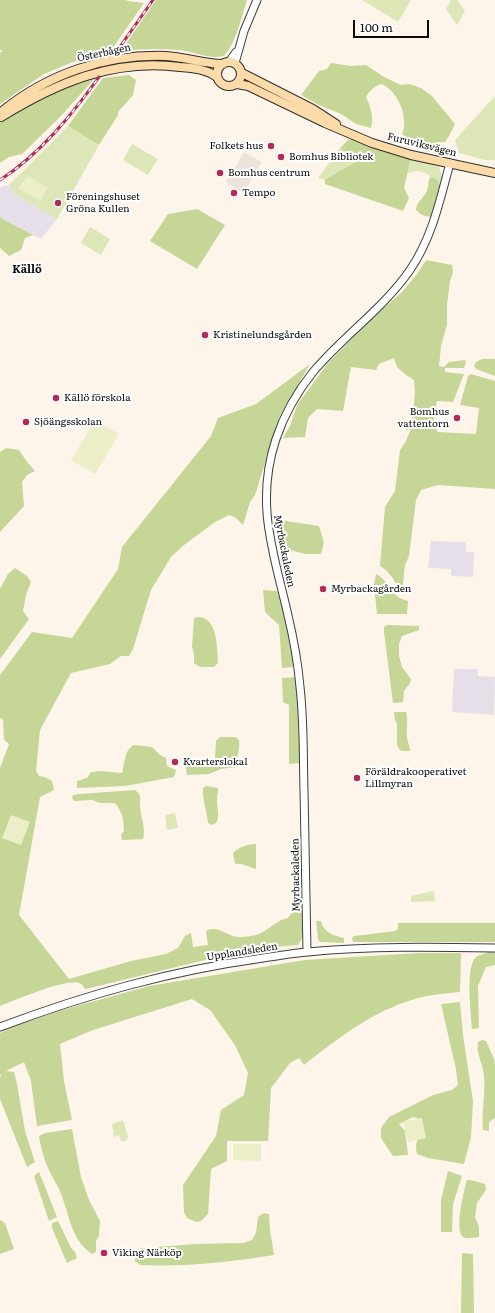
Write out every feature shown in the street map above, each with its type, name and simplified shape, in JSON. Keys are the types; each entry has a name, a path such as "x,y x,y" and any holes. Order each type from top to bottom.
{"main road":[{"name":"Österbågen","path":"0,113 31,90 60,76 108,61 132,57 151,56 229,63"},
{"path":"229,63 239,67 242,73 237,84 232,87 225,86 217,77 218,71 229,63"},
{"name":"Österbågen","path":"0,118 20,105 52,88 72,80 111,69 133,66 163,65 200,69 217,77"},
{"name":"Furuviksvägen","path":"242,73 318,112 346,131"},
{"name":"Furuviksvägen","path":"237,84 248,86 325,123 372,143 396,151 495,173"}],"street":[{"path":"229,63 240,45 257,0"},
{"name":"Myrbackaleden","path":"307,952 301,699 292,634 267,524 266,492 269,467 281,426 289,408 302,387 325,358 388,298 420,255 437,212 450,163"},
{"name":"Upplandsleden","path":"0,1027 80,998 159,977 231,963 307,952 371,949 495,948"}],"shaded area":[{"path":"244,152 262,162 243,193 226,182"},
{"path":"9,185 15,194 57,219 41,239 1,218 0,188"},
{"path":"431,541 466,542 466,552 474,552 473,577 451,576 451,569 428,568"},
{"path":"454,669 478,669 478,676 495,677 494,715 452,712"}],"green space":[{"path":"0,0 126,0 144,3 110,52 73,62 44,74 0,104 0,53 3,51 0,50"},
{"path":"156,0 247,0 241,22 232,43 224,56 212,57 184,51 164,49 121,51"},
{"path":"362,0 411,0 398,22"},
{"path":"451,0 457,0 465,11 457,25 446,9"},
{"path":"331,63 351,66 366,65 384,77 401,85 410,84 421,88 432,96 455,124 449,136 445,142 428,143 417,142 407,138 402,134 404,119 399,101 387,87 382,84 372,89 366,97 372,112 371,128 356,124 341,114 319,105 301,95 319,71 327,69"},
{"path":"129,75 136,80 133,95 118,112 118,115 99,145 68,126 103,78"},
{"path":"94,79 61,116 22,154 9,157 0,163 0,122 26,106 61,89"},
{"path":"495,96 495,160 485,160 459,153 455,140"},
{"path":"68,126 99,145 57,219 15,194 9,185"},
{"path":"353,139 411,158 404,188 409,198 403,211 325,184 325,180 354,163 355,158 340,148 348,140"},
{"path":"132,144 158,159 148,175 123,160"},
{"path":"340,148 388,162 376,194 318,178"},
{"path":"411,158 439,167 442,175 441,185 436,179 430,178 429,175 419,171 408,173"},
{"path":"28,176 48,188 40,201 18,188"},
{"path":"430,178 435,178 441,185 434,214 430,217 422,215 416,210 416,207 427,191"},
{"path":"197,209 225,225 197,269 150,241 168,214"},
{"path":"0,215 1,218 33,235 25,238 21,250 9,256 0,248"},
{"path":"90,227 110,239 101,255 81,243"},
{"path":"426,260 452,265 453,272 450,281 447,304 447,325 441,346 439,366 444,367 449,362 465,360 466,362 464,368 445,368 445,372 464,374 453,402 437,401 434,417 435,425 438,432 476,434 479,408 460,405 468,376 471,374 495,381 495,489 438,485 421,490 416,500 409,556 405,565 402,593 390,575 380,566 385,507 395,491 400,450 406,441 412,426 415,392 414,380 397,367 394,358 379,364 376,370 351,367 343,411 317,409 308,418 305,437 283,438 290,426 297,405 328,363 368,322 402,292"},
{"path":"482,359 495,359 495,376 476,369 474,366 476,362"},
{"path":"310,364 279,418 255,495 250,502 243,525 236,518 229,515 215,522 184,545 171,557 151,590 133,649 129,656 121,656 110,664 71,673 40,730 36,771 39,776 45,777 52,781 54,790 40,797 19,915 69,979 131,961 166,954 178,948 185,936 191,933 193,947 208,945 206,931 210,929 239,937 255,935 288,918 292,913 294,882 292,843 294,841 299,841 302,844 303,937 298,945 272,947 209,959 85,989 81,984 75,982 66,983 41,990 0,1006 0,768 9,744 4,740 3,720 0,718 0,675 32,632 72,638 118,569 122,547 211,436 218,418 256,404"},
{"path":"95,420 119,434 95,474 71,460"},
{"path":"6,448 19,450 35,471 27,475 22,482 24,506 0,532 0,452"},
{"path":"273,519 319,526 324,542 321,554 305,554 282,548 280,537"},
{"path":"15,568 27,576 31,582 26,595 23,611 29,619 0,659 0,589 8,574"},
{"path":"376,574 381,577 393,593 408,601 407,614 377,614 374,584"},
{"path":"263,590 277,591 281,600 288,628 294,667 282,668 279,625 265,612"},
{"path":"199,617 205,619 213,628 217,643 218,663 214,667 200,667 194,663 192,647 194,618"},
{"path":"387,625 419,626 419,630 402,636 399,644 399,656 402,667 411,679 404,691 403,702 393,703 384,632 384,627"},
{"path":"297,677 301,763 289,764 289,705 283,702 282,678"},
{"path":"394,712 406,712 407,738 410,751 402,751 397,745 397,723"},
{"path":"220,737 235,737 239,740 239,750 235,767 221,769 209,774 187,775 186,768 189,762 210,761 215,758 216,741"},
{"path":"134,745 152,747 160,755 166,758 167,766 176,770 174,777 125,786 77,788 77,781 87,778 91,772 101,771 122,773 128,750"},
{"path":"206,786 218,788 218,817 216,823 211,825 208,823 203,796 203,788"},
{"path":"135,790 139,793 140,797 144,831 143,839 122,840 121,835 124,831 122,815 117,805 114,803 100,803 92,800 74,801 72,798 73,795 80,794"},
{"path":"175,813 178,828 167,830 165,815"},
{"path":"11,815 30,822 21,845 2,838"},
{"path":"256,844 256,869 235,864 233,853 244,846"},
{"path":"434,891 435,901 411,902 411,896"},
{"path":"316,921 321,921 324,928 330,933 344,938 344,943 320,942 318,939"},
{"path":"398,923 495,923 495,942 353,942 352,938 354,936 395,931 398,929"},
{"path":"488,952 495,952 495,965 486,967 478,986 479,1028 472,1029 470,1002 471,970 476,957"},
{"path":"419,953 461,953 460,992 427,996 393,1007 361,1023 304,1065 299,1058 290,1063 271,1088 268,1141 227,1141 227,1161 211,1169 208,1214 201,1221 196,1222 187,1218 184,1212 183,1185 216,1136 221,1110 244,1095 248,1073 235,1045 210,1010 192,999 93,1030 60,1044 64,1081 72,1120 37,1126 31,1081 24,1062 6,1071 14,1072 25,1131 35,1162 27,1167 0,1099 0,1033 14,1026 66,1009 149,986 305,960"},
{"path":"460,1002 463,1035 473,1101 471,1137 464,1164 428,1158 417,1154 417,1142 423,1131 423,1125 420,1119 413,1117 399,1124 405,1131 408,1155 393,1156 381,1138 381,1128 389,1117 433,1095 452,1090 458,1085 456,1069 441,1004"},
{"path":"482,1040 486,1041 495,1065 495,1118 489,1122 489,1131 483,1130 484,1077 478,1053 478,1042"},
{"path":"422,1118 426,1138 408,1142 403,1122"},
{"path":"123,1120 128,1137 125,1141 121,1141 119,1135 114,1137 112,1124"},
{"path":"72,1129 81,1177 89,1200 100,1221 99,1236 96,1241 96,1252 92,1254 79,1241 75,1233 59,1189 46,1163 39,1136 45,1133"},
{"path":"233,1144 261,1144 261,1161 233,1160"},
{"path":"448,1171 462,1176 453,1204 452,1232 441,1232 441,1200"},
{"path":"39,1172 57,1217 49,1221 34,1176"},
{"path":"467,1180 485,1184 486,1190 477,1203 475,1217 479,1227 479,1237 465,1238 460,1233 460,1210"},
{"path":"264,1213 269,1214 274,1255 191,1265 140,1265 135,1261 136,1254 143,1248 196,1244 243,1243 252,1240 256,1233 258,1217"},
{"path":"0,1220 5,1223 14,1249 0,1254"},
{"path":"58,1221 77,1258 67,1263 52,1228 52,1223"},
{"path":"462,1253 473,1254 474,1313 461,1313"}],"railway":[{"path":"117,51 153,0"},
{"path":"0,180 15,170 42,146 66,120 99,77"}],"place":[{"name":"Folkets hus","path":"271,146"},
{"name":"Bomhus Bibliotek","path":"281,157"},
{"name":"Bomhus centrum","path":"220,173"},
{"name":"Tempo","path":"234,193"},
{"name":"Föreningshuset Gröna Kullen","path":"58,203"},
{"name":"Kristinelundsgården","path":"205,335"},
{"name":"Källö förskola","path":"56,398"},
{"name":"Bomhus vattentorn","path":"457,418"},
{"name":"Sjöängsskolan","path":"26,422"},
{"name":"Myrbackagården","path":"323,589"},
{"name":"Kvarterslokal","path":"175,762"},
{"name":"Föräldrakooperativet Lillmyran","path":"357,778"},
{"name":"Viking Närköp","path":"104,1253"}],"district":[{"name":"Källö","path":"27,270"}]}
